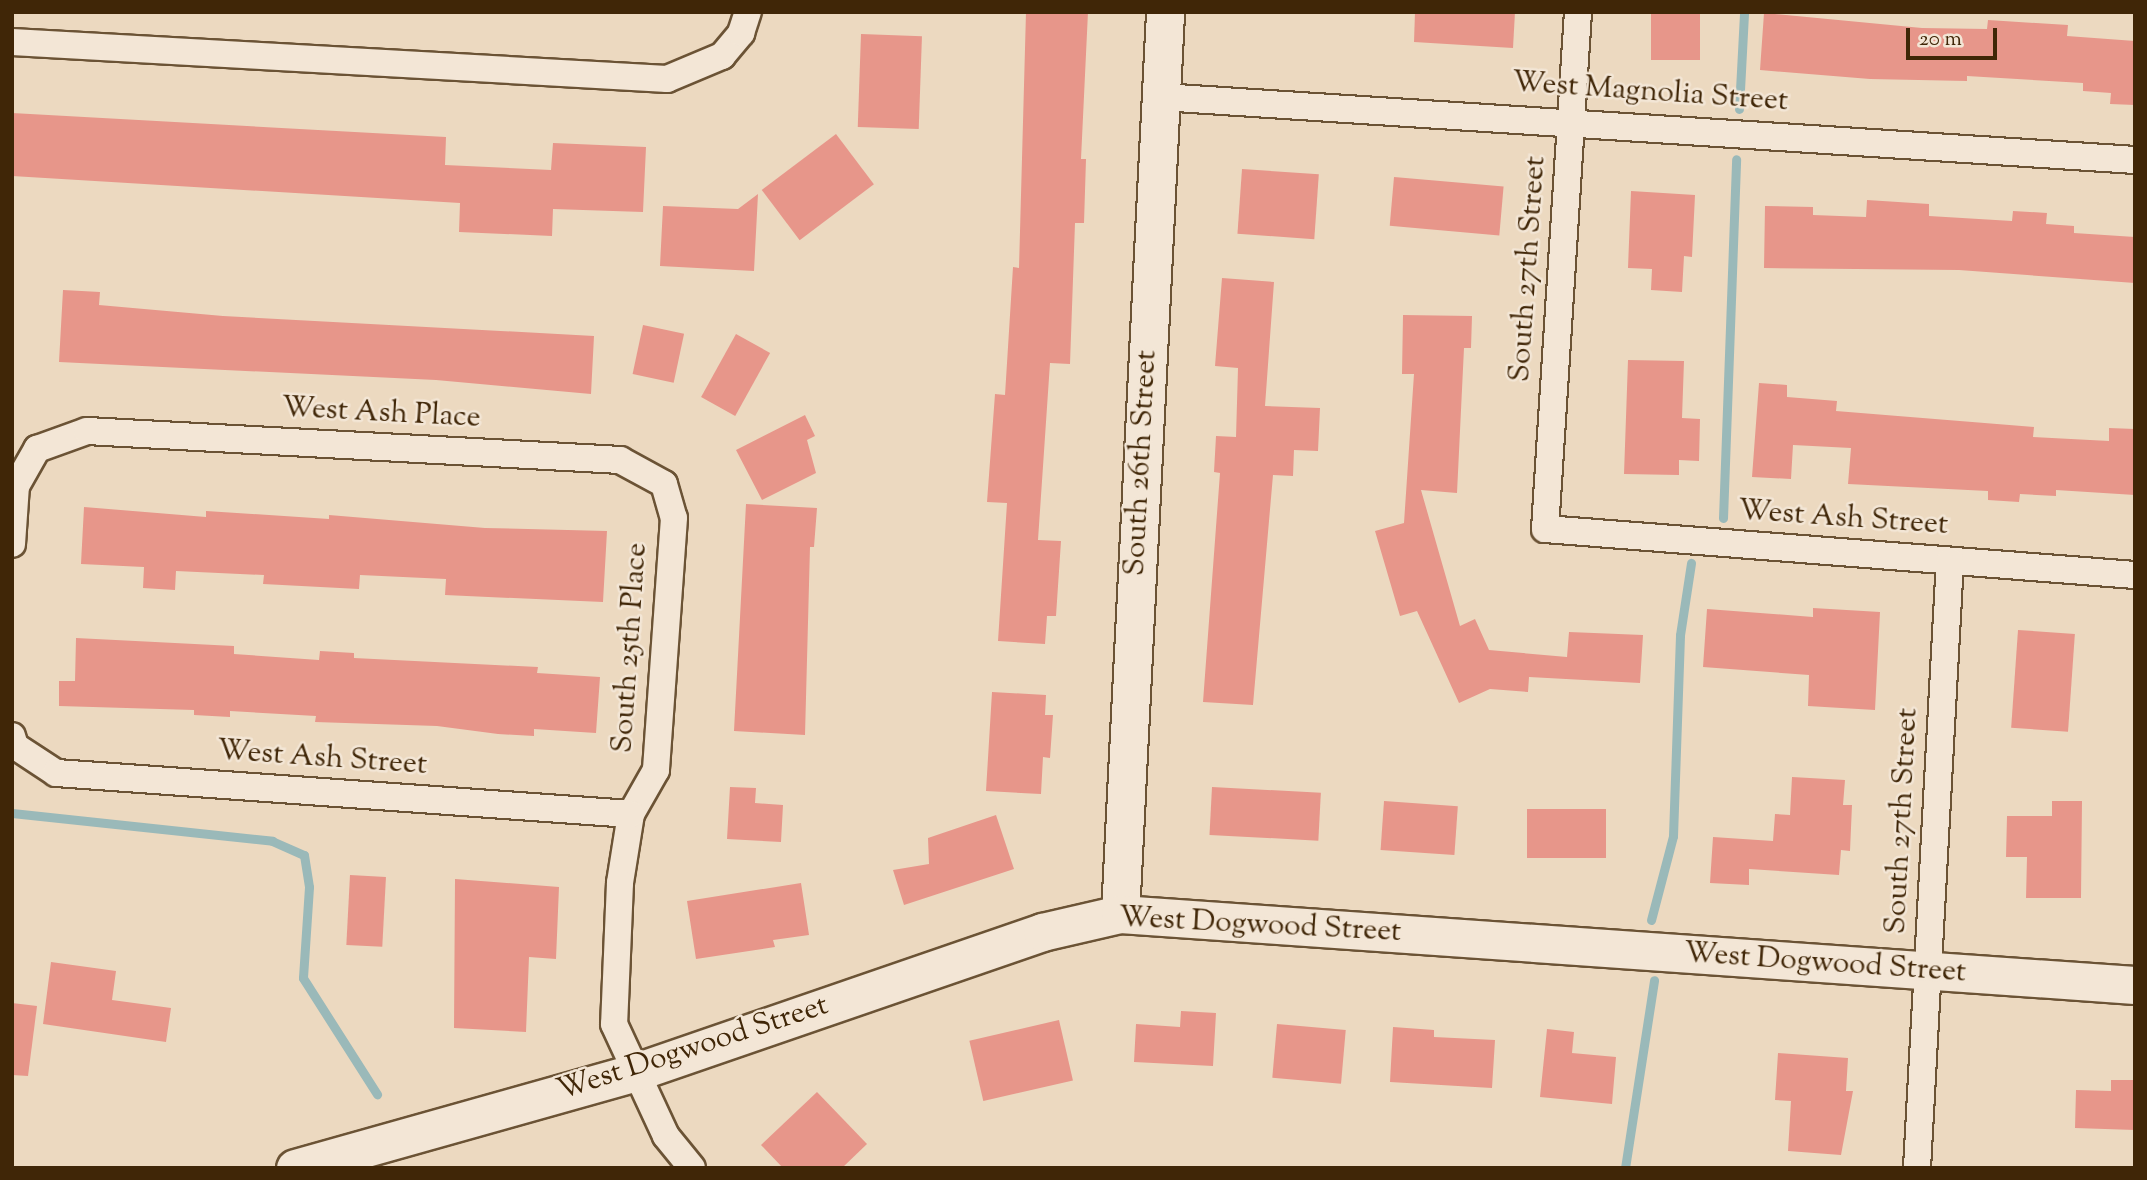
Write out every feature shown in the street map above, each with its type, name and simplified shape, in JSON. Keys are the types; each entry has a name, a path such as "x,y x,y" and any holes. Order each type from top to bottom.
{"street":[{"path":"12,42 667,79 722,56 741,33 748,12"},
{"name":"South 26th Street","path":"1120,914 1165,12"},
{"name":"South 27th Street","path":"1545,529 1578,12"},
{"name":"West Magnolia Street","path":"1161,97 1573,121 2135,160"},
{"name":"West Ash Place","path":"12,544 16,486 37,449 88,430 620,460 664,484"},
{"name":"South 25th Place","path":"664,484 674,518 656,770 631,814 620,883 614,1024 633,1073 666,1136 692,1168"},
{"name":"West Ash Street","path":"1545,529 2135,575"},
{"name":"South 27th Street","path":"1917,1168 1950,561"},
{"name":"West Ash Street","path":"14,741 56,773 631,814"},
{"name":"West Dogwood Street","path":"295,1168 633,1073 1042,932 1120,914 2135,985"}],"building":[{"path":"1026,12 1088,12 1081,159 1086,159 1084,223 1075,223 1070,364 1050,363 1038,540 1061,541 1056,616 1047,616 1045,644 998,641 1007,503 987,502 995,394 1005,395 1013,267 1019,268"},
{"path":"1415,12 1515,12 1513,48 1414,42"},
{"path":"1651,12 1700,12 1700,60 1651,60"},
{"path":"1764,13 1922,28 1987,29 1988,20 2068,25 2067,36 2135,41 2135,105 2110,104 2111,93 2083,91 2083,83 1967,76 1967,81 1870,79 1760,70"},
{"path":"861,34 922,36 919,129 858,127"},
{"path":"12,113 446,137 445,165 551,170 553,143 646,147 643,212 553,209 552,236 459,232 460,203 12,176"},
{"path":"836,134 874,184 800,240 762,190"},
{"path":"1242,169 1319,174 1314,239 1237,234"},
{"path":"1394,177 1504,187 1499,235 1390,226"},
{"path":"1631,191 1695,195 1692,257 1684,256 1682,292 1651,290 1652,269 1628,268"},
{"path":"758,194 754,271 660,266 663,206 738,209"},
{"path":"1867,200 1929,204 1929,216 2012,221 2013,211 2047,213 2046,224 2074,226 2074,233 2135,237 2135,283 1959,270 1764,268 1765,206 1813,207 1813,215 1866,217"},
{"path":"1222,278 1274,282 1265,406 1320,408 1318,451 1294,450 1293,476 1273,475 1253,705 1203,702 1220,473 1214,472 1216,436 1236,437 1238,368 1215,366"},
{"path":"63,290 100,292 99,305 223,316 594,336 591,394 436,380 59,362"},
{"path":"1403,315 1472,316 1471,348 1464,348 1457,493 1421,490 1460,626 1475,619 1489,650 1567,657 1569,632 1643,635 1640,683 1529,677 1528,692 1490,689 1459,703 1417,611 1400,616 1375,531 1404,523 1414,374 1402,374"},
{"path":"643,325 684,334 674,383 633,374"},
{"path":"736,334 770,353 735,416 701,397"},
{"path":"1628,360 1684,361 1682,418 1700,419 1699,461 1679,460 1679,475 1624,474"},
{"path":"1759,383 1787,385 1787,397 1837,401 1836,411 2034,427 2033,437 2109,441 2109,428 2135,429 2135,495 2056,490 2056,496 2020,494 2019,502 1988,500 1988,491 1848,484 1851,448 1793,445 1791,479 1752,477"},
{"path":"805,415 815,436 807,440 816,473 762,500 736,450"},
{"path":"746,504 817,508 814,547 810,547 805,735 734,731"},
{"path":"84,507 206,517 206,511 329,519 329,515 485,528 607,531 603,602 445,595 446,579 360,575 359,589 263,584 264,575 176,571 175,590 143,588 144,567 81,564"},
{"path":"1813,608 1880,612 1875,710 1808,706 1809,675 1703,667 1707,609 1813,617"},
{"path":"2018,630 2075,634 2068,732 2011,728"},
{"path":"76,638 234,646 234,654 319,660 320,651 354,653 354,658 538,667 537,673 600,677 596,733 534,729 534,736 437,726 315,722 316,716 230,711 230,717 194,715 194,710 59,706 59,681 75,681"},
{"path":"992,692 1046,695 1045,715 1053,715 1050,758 1043,757 1041,794 986,791"},
{"path":"1792,777 1845,780 1843,805 1852,805 1850,851 1841,850 1839,875 1749,869 1749,885 1710,883 1713,837 1773,841 1775,814 1790,815"},
{"path":"730,787 756,788 755,803 783,805 781,842 727,839"},
{"path":"1212,787 1321,793 1318,841 1209,835"},
{"path":"1384,801 1458,806 1454,855 1381,850"},
{"path":"2052,801 2082,801 2081,898 2026,898 2027,857 2006,857 2007,816 2052,816"},
{"path":"1527,809 1606,809 1606,858 1527,858"},
{"path":"996,815 1014,869 904,905 893,870 929,864 928,838"},
{"path":"350,875 386,877 382,947 346,945"},
{"path":"455,879 559,887 556,959 529,957 526,1032 454,1028"},
{"path":"801,883 809,935 773,940 775,947 696,959 687,901"},
{"path":"51,962 116,971 112,1000 171,1008 166,1042 43,1024"},
{"path":"12,1003 37,1006 28,1076 12,1075"},
{"path":"1181,1011 1216,1013 1213,1066 1134,1062 1136,1024 1180,1027"},
{"path":"1059,1020 1073,1080 983,1101 969,1041"},
{"path":"1277,1024 1346,1030 1341,1084 1272,1078"},
{"path":"1393,1027 1434,1030 1434,1037 1495,1040 1492,1088 1390,1082"},
{"path":"1547,1029 1574,1032 1572,1053 1616,1057 1612,1104 1540,1097"},
{"path":"1778,1053 1848,1058 1846,1091 1853,1091 1841,1155 1788,1151 1791,1101 1775,1100"},
{"path":"2111,1080 2135,1080 2135,1130 2075,1128 2076,1090 2111,1091"},
{"path":"817,1092 867,1144 842,1168 783,1168 761,1145"}],"waterway":[{"path":"1739,109 1744,12"},
{"path":"1723,518 1736,159"},
{"path":"1651,920 1673,836 1680,635 1691,563"},
{"path":"12,813 272,841 304,855 309,887 303,978 377,1094"},
{"path":"1625,1168 1654,980"}]}
